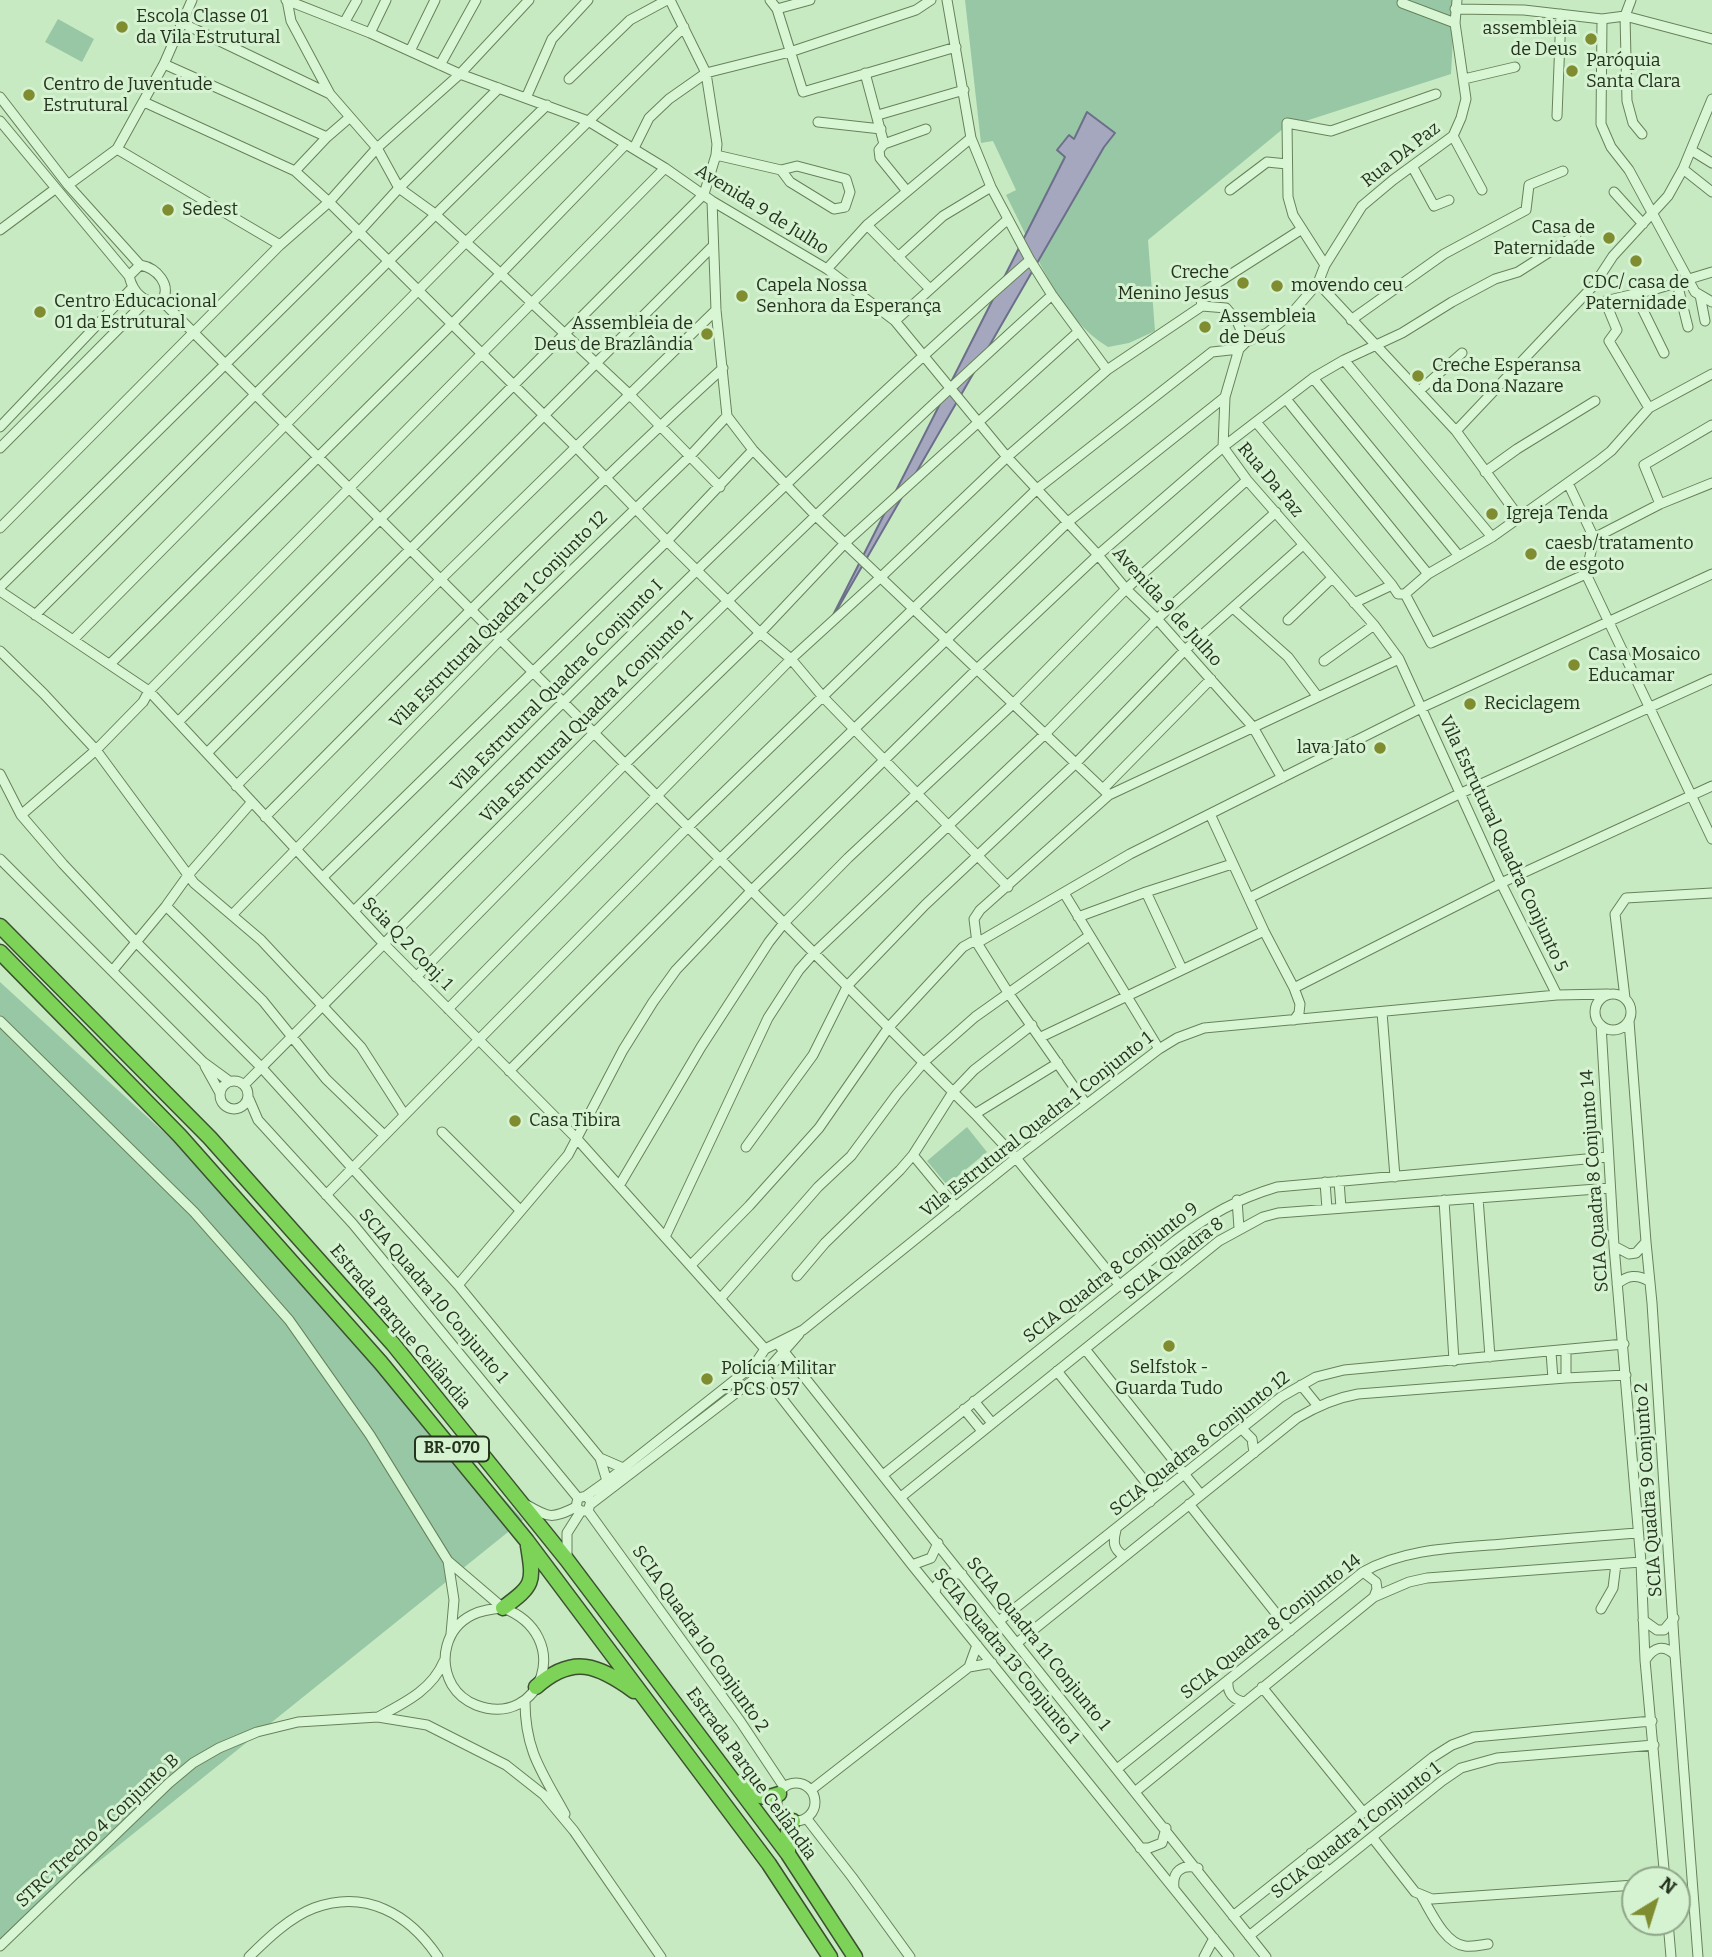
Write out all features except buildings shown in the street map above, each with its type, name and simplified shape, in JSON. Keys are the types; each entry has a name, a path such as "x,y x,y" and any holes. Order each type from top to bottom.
{"highway":[{"name":"Estrada Parque Ceilândia","path":"0,926 210,1138 393,1344 567,1560 720,1763 788,1854 855,1957"},
{"name":"BR-070","path":"0,952 190,1147 381,1363 527,1541 769,1864 830,1957"},
{"path":"503,1608 526,1591 531,1581 527,1541"},
{"path":"536,1687 549,1676 564,1669 585,1666 605,1671 646,1700"},
{"path":"720,1763 741,1784 761,1797 767,1798 781,1790"},
{"path":"788,1854 788,1831 800,1820"}],"street":[{"path":"68,185 117,149 164,64 192,0"},
{"path":"287,0 291,21 330,94 377,148 399,188 435,214 532,302 629,394 720,487"},
{"name":"Avenida 9 de Julho","path":"287,0 309,4 344,23 460,74 588,121 708,198 827,269 895,321 1007,457 1253,727 1282,778"},
{"path":"344,23 357,0"},
{"path":"370,33 386,0"},
{"path":"410,51 435,0"},
{"path":"440,65 477,0"},
{"path":"0,528 280,245 329,202 377,148 460,74 529,0"},
{"path":"526,98 552,39 588,0"},
{"path":"569,79 630,20 668,0 706,73 717,144 708,198 727,416 753,450 816,516 1106,792"},
{"path":"770,0 777,9 803,92 956,47"},
{"path":"777,9 810,0"},
{"path":"111,663 630,146 649,118 669,99 706,73 790,52 916,10 931,0"},
{"path":"947,0 971,138 991,187 1052,295 1107,370"},
{"path":"1631,0 1625,16 1627,102 1633,122 1642,134"},
{"path":"1402,3 1455,23"},
{"path":"1456,5 1602,19 1625,16 1712,39"},
{"name":"Rua DA Paz","path":"1318,283 1325,265 1362,206 1453,136 1466,99 1455,23 1456,5"},
{"path":"1557,116 1560,14"},
{"path":"1602,19 1601,124 1611,147 1629,170 1695,292 1712,302"},
{"path":"182,23 330,94"},
{"path":"74,639 466,242 684,27"},
{"path":"164,64 327,137"},
{"path":"1464,79 1515,67"},
{"path":"865,73 884,144"},
{"path":"0,589 359,232 499,88"},
{"path":"878,115 964,90"},
{"path":"1325,265 1293,215 1288,197 1287,123 1331,131 1436,94"},
{"path":"0,97 68,185 140,265 159,275 166,295 162,301 146,301 132,288 129,276 0,121"},
{"path":"1456,431 1587,291 1613,256 1668,196 1683,169 1712,99"},
{"path":"144,102 295,171 576,447 760,633 791,659 823,697 1008,887"},
{"path":"34,615 547,105"},
{"path":"295,171 349,118"},
{"path":"818,122 881,129"},
{"path":"1288,142 1304,127"},
{"path":"906,190 880,158 879,150 884,144 926,129"},
{"path":"1453,136 1482,190"},
{"path":"827,269 867,225 971,138"},
{"path":"117,149 280,245"},
{"path":"1691,150 1712,163"},
{"path":"716,155 781,170 797,166 846,180 849,192 845,207 834,209 790,182 781,170"},
{"path":"1230,190 1267,162 1287,164"},
{"path":"1412,166 1434,206 1449,200"},
{"path":"22,815 96,750 143,702 149,691 665,168"},
{"path":"1683,169 1712,192"},
{"path":"1351,320 1444,254 1526,210 1530,185 1563,171"},
{"path":"898,257 943,216 991,187"},
{"path":"0,230 55,189"},
{"path":"1615,192 1643,224"},
{"path":"179,721 565,335 708,198"},
{"path":"895,321 1008,219"},
{"path":"867,225 930,289"},
{"path":"1202,306 1200,293 1302,229"},
{"path":"458,1285 568,1155 624,1050 653,1002 685,960 751,891 978,668 1098,555 1223,447 1313,378 1402,333 1495,279 1518,272 1576,235"},
{"path":"207,753 712,247"},
{"name":"Vila Estrutural Quadra 6 Conjunto I","path":"354,911 784,484 923,354 1030,260"},
{"path":"129,276 140,265"},
{"path":"1605,301 1712,272"},
{"path":"326,1195 688,827 1037,488 1212,352 1243,346 1267,333 1292,313 1318,283 1456,431 1519,517"},
{"path":"1677,283 1688,327"},
{"path":"1,425 132,288"},
{"path":"1587,291 1605,301 1618,330 1609,341 1649,408"},
{"name":"Vila Estrutural Quadra 4 Conjunto 1","path":"244,1084 727,600 1052,295"},
{"path":"1635,295 1664,354"},
{"path":"1700,295 1705,321"},
{"path":"0,448 146,301"},
{"path":"162,301 381,517 624,765 975,1114 1016,1158 1120,1286"},
{"path":"448,1009 791,659 1007,457 1107,370 1202,306 1226,308 1237,321 1243,346"},
{"path":"236,786 441,579 716,310"},
{"path":"416,977 624,765 760,633 845,543 1078,332"},
{"name":"Rua Da Paz","path":"1243,346 1224,397 1223,447 1247,480 1374,625 1399,659"},
{"path":"1419,391 1462,353"},
{"path":"1344,360 1492,537"},
{"path":"265,817 471,609 659,426 723,368"},
{"path":"1256,422 1398,594 1405,594 1428,574 1492,537 1611,451 1649,408 1712,374"},
{"path":"1313,378 1459,556"},
{"path":"509,1071 854,727 1068,522 1224,397"},
{"path":"1286,399 1428,574"},
{"path":"1485,472 1595,401"},
{"name":"Vila Estrutural Quadra 1 Conjunto 12","path":"232,915 501,639 690,456 727,416"},
{"path":"1660,504 1644,466 1712,425"},
{"path":"323,877 667,541 753,450"},
{"path":"619,1186 701,1048 784,923 848,858 1014,703 1126,589 1247,480"},
{"path":"1568,483 1594,538 1586,574 1712,839"},
{"path":"1594,538 1660,504 1712,484"},
{"path":"665,1237 768,1018 799,970 1046,733 1157,619 1276,512"},
{"path":"746,1147 813,1055 848,985 925,905 1076,763 1185,650 1303,545"},
{"path":"691,1265 749,1206 819,1128 889,1027 963,947 972,942 977,943 1130,854 1421,708 1712,573"},
{"path":"1405,594 1430,643 1586,574"},
{"path":"1288,620 1332,578"},
{"path":"1354,603 1392,585"},
{"name":"Scia Q 2 Conj. 1","path":"0,589 34,615 111,663 149,691 384,944 578,1140 765,1349"},
{"path":"1233,608 1288,657 1318,697"},
{"path":"1324,661 1374,625"},
{"path":"0,651 96,750 194,883 261,940 361,1047 404,1114"},
{"path":"1106,792 1399,659"},
{"name":"Vila Estrutural Quadra Conjunto 5","path":"1399,659 1459,794 1557,995"},
{"path":"1086,1104 977,943 974,919 980,910 1008,887 1106,792 1211,679"},
{"path":"1249,898 1459,794 1712,679"},
{"path":"0,774 22,815 63,864 137,943 261,1067 458,1285 600,1458 607,1481"},
{"path":"1294,988 1501,883 1712,786"},
{"path":"113,970 189,874 251,803"},
{"path":"1210,814 1264,931 1294,988 1300,1004 1299,1013 1294,1020"},
{"path":"0,859 203,1062 229,1081 244,1084 249,1099 246,1106 233,1109 224,1103 203,1062"},
{"path":"1078,917 1232,864"},
{"path":"1146,892 1182,969"},
{"path":"1573,995 1586,1002 1601,1025 1616,1030 1624,1027 1629,1021 1632,1009 1625,998 1615,914 1626,898 1712,892"},
{"path":"1064,893 1159,1049"},
{"path":"166,906 263,1001 326,1079 384,1135"},
{"path":"1041,1037 1264,931"},
{"path":"720,1299 818,1187 851,1156 924,1062 955,1032 1090,936"},
{"path":"1595,1015 1598,1002 1608,994 1625,998"},
{"name":"Vila Estrutural Quadra 1 Conjunto 1","path":"761,1372 781,1348 803,1329 1016,1158 1177,1038 1204,1028 1557,995 1608,994"},
{"path":"1382,1012 1395,1177"},
{"path":"0,1021 194,1212 289,1320 370,1435 448,1562 503,1608 521,1616 540,1637 544,1659 536,1687 526,1701 525,1724 532,1753 574,1831"},
{"name":"SCIA Quadra 9 Conjunto 2","path":"1629,1021 1649,1281 1653,1303 1675,1655 1698,1957"},
{"path":"797,1276 825,1242 913,1155 953,1092 974,1070 1032,1025"},
{"name":"SCIA Quadra 8 Conjunto 14","path":"1117,1769 1363,1572 1402,1555 1436,1549 1638,1533 1614,1246 1601,1025"},
{"path":"975,1114 1058,1063"},
{"path":"220,1093 222,1085 229,1081"},
{"name":"SCIA Quadra 10 Conjunto 1","path":"249,1099 258,1120"},
{"name":"SCIA Quadra 10 Conjunto 1","path":"238,1109 258,1120 326,1195 493,1392 583,1505"},
{"path":"442,1132 520,1210"},
{"path":"913,1155 956,1207"},
{"name":"SCIA Quadra 8 Conjunto 9","path":"883,1475 1204,1219 1237,1200 1277,1187 1608,1157"},
{"path":"1339,1181 1341,1208"},
{"path":"1325,1182 1326,1209"},
{"name":"SCIA Quadra 8","path":"901,1497 1219,1241 1263,1217 1278,1213 1610,1188"},
{"path":"1478,1198 1490,1357"},
{"path":"1237,1200 1239,1228"},
{"path":"1444,1200 1454,1361"},
{"path":"1614,1246 1629,1254 1636,1253 1646,1242"},
{"path":"1617,1284 1630,1276 1649,1281"},
{"name":"SCIA Quadra 8 Conjunto 12","path":"999,1621 1281,1397 1316,1377 1344,1370 1623,1344"},
{"path":"567,1560 567,1533 583,1505 607,1481 755,1364 765,1349 781,1348"},
{"name":"SCIA Quadra 11 Conjunto 1","path":"781,1348 1198,1868 1266,1957"},
{"path":"1085,1349 1201,1495"},
{"path":"1566,1351 1566,1378"},
{"path":"1551,1352 1553,1378"},
{"name":"SCIA Quadra 13 Conjunto 1","path":"755,1364 912,1565 1227,1955"},
{"path":"1057,1371 1144,1480 1148,1486 1150,1502"},
{"path":"520,1502 552,1517 583,1505 761,1372"},
{"path":"1017,1643 1297,1418 1318,1406 1358,1394 1553,1378 1626,1376"},
{"path":"1301,1385 1318,1406"},
{"path":"974,1401 992,1423"},
{"path":"964,1409 982,1430"},
{"path":"1242,1429 1252,1439 1254,1453"},
{"path":"600,1458 624,1468"},
{"path":"1189,1504 1290,1631"},
{"name":"SCIA Quadra 10 Conjunto 2","path":"583,1505 740,1721 781,1790"},
{"path":"1116,1530 1114,1545 1117,1552 1124,1556"},
{"path":"1638,1533 1645,1660 1664,1866"},
{"path":"912,1565 931,1558 938,1543"},
{"path":"378,1717 414,1698 439,1672 451,1634 454,1600 448,1562"},
{"path":"1136,1791 1374,1597 1409,1582 1427,1578 1641,1562"},
{"path":"1601,1609 1613,1588 1616,1564"},
{"path":"1363,1572 1376,1582 1374,1597"},
{"path":"935,1592 937,1585 948,1574 962,1574"},
{"path":"451,1634 469,1616 481,1611 503,1608"},
{"path":"1643,1620 1657,1630 1664,1630 1674,1618"},
{"path":"969,1667 977,1645"},
{"path":"1645,1660 1657,1648 1664,1647 1675,1655"},
{"path":"444,1659 451,1684 459,1695 469,1702 494,1709 526,1701"},
{"path":"811,1790 969,1667 992,1663"},
{"path":"1228,1681 1230,1695 1244,1702"},
{"path":"1262,1687 1363,1812"},
{"name":"STRC Trecho 4 Conjunto B","path":"0,1946 193,1763 219,1748 257,1732 298,1721 378,1717 427,1725 506,1765 544,1795 574,1831 661,1957"},
{"path":"1233,1916 1433,1757 1452,1745 1474,1737 1652,1721"},
{"name":"SCIA Quadra 1 Conjunto 1","path":"1249,1936 1442,1780 1461,1768 1480,1761 1602,1747 1654,1745"},
{"path":"797,1782 803,1783 811,1790 815,1807 812,1815 800,1820 785,1817 779,1810 777,1800 781,1790 797,1782"},
{"path":"800,1820 852,1877 910,1957"},
{"path":"1140,1848 1149,1849 1162,1843 1166,1828"},
{"path":"1372,1837 1415,1892 1422,1897 1449,1937 1466,1946 1488,1944"},
{"path":"1311,1853 1328,1871"},
{"path":"1174,1890 1175,1873 1182,1867 1198,1868"},
{"path":"1422,1897 1432,1899 1621,1886"},
{"path":"249,1957 286,1924 312,1908 342,1901 373,1904 401,1916 424,1937 438,1957"},
{"path":"1669,1936 1671,1957"},
{"path":"1204,1957 1214,1938"},
{"path":"1214,1957 1227,1955"}],"green space":[{"path":"965,0 1455,0 1451,74 1284,128 1148,240 1155,331 1129,343 1108,347 1075,318 1048,279 1006,195 1016,190 993,141 981,143"},
{"path":"58,19 94,39 82,62 45,42"},
{"path":"0,982 228,1191 523,1520 0,1941"},
{"path":"967,1127 987,1152 947,1185 927,1161"}],"water":[{"path":"1087,112 1115,133 1104,147 827,627 1065,157 1057,150 1069,135 1074,139"}],"place":[{"name":"Escola Classe 01 da Vila Estrutural","path":"122,27"},
{"name":"assembleia de Deus","path":"1591,39"},
{"name":"Paróquia Santa Clara","path":"1572,71"},
{"name":"Centro de Juventude Estrutural","path":"29,95"},
{"name":"Sedest","path":"168,210"},
{"name":"Casa de Paternidade","path":"1609,238"},
{"name":"CDC/ casa de Paternidade","path":"1636,261"},
{"name":"Creche Menino Jesus","path":"1243,283"},
{"name":"movendo ceu","path":"1277,286"},
{"name":"Capela Nossa Senhora da Esperança","path":"742,296"},
{"name":"Centro Educacional 01 da Estrutural","path":"40,312"},
{"name":"Assembleia de Deus","path":"1205,327"},
{"name":"Assembleia de Deus de Brazlândia","path":"707,334"},
{"name":"Creche Esperansa da Dona Nazare","path":"1418,376"},
{"name":"Igreja Tenda","path":"1492,514"},
{"name":"caesb/tratamento de esgoto","path":"1531,554"},
{"name":"Casa Mosaico Educamar","path":"1574,665"},
{"name":"Reciclagem","path":"1470,704"},
{"name":"lava Jato","path":"1380,748"},
{"name":"Casa Tibira","path":"515,1121"},
{"name":"Selfstok - Guarda Tudo","path":"1169,1346"},
{"name":"Polícia Militar - PCS 057","path":"707,1379"}]}
